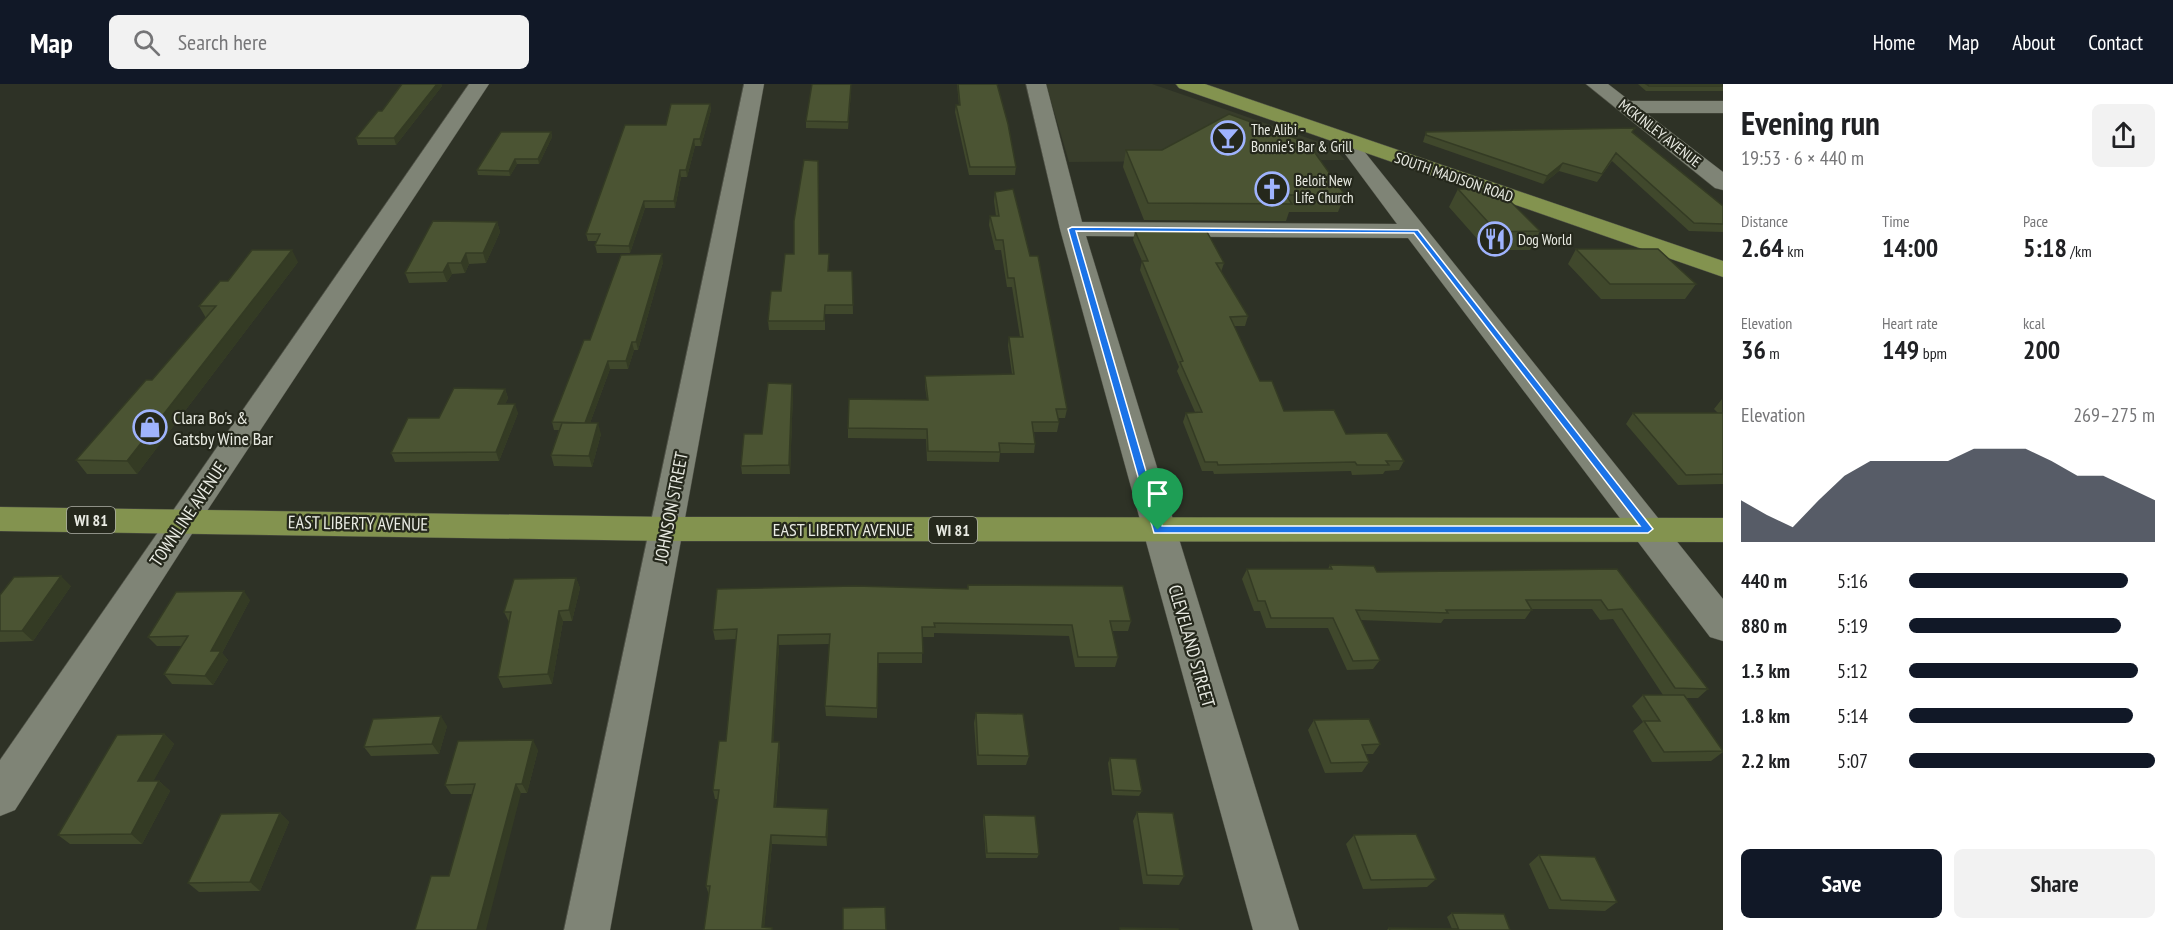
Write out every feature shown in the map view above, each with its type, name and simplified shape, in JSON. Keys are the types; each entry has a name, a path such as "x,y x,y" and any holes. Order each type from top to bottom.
{"main road":[{"name":"SOUTH MADISON ROAD","path":"1186,84 1723,269"},
{"name":"EAST LIBERTY AVENUE","path":"0,519 667,529 1723,530"}],"street":[{"name":"TOWNLINE AVENUE","path":"0,796 183,520 479,84"},
{"name":"JOHNSON STREET","path":"587,930 754,84"},
{"name":"CLEVELAND STREET","path":"1036,84 1072,229 1276,930"},
{"name":"MCKINLEY AVENUE","path":"1596,84 1723,183"},
{"path":"1626,107 1723,107"},
{"path":"1344,139 1723,626"},
{"path":"1072,229 1416,231"}],"shaded area":[{"path":"1046,84 1152,84 1325,144 1335,149 1345,160 1069,162"}],"building":[{"path":"402,84 437,84 394,138 356,138 378,111 382,111"},
{"path":"812,84 851,84 848,122 806,121"},
{"path":"958,84 997,84 1016,167 970,167 956,105 960,105"},
{"path":"1646,84 1723,84 1723,86 1649,86"},
{"path":"671,104 710,104 700,139 694,139 686,170 680,170 674,201 644,201 629,246 595,245 600,234 586,234 625,125 666,125"},
{"path":"1229,114 1308,143 1345,195 1286,195 1292,204 1148,203 1126,150 1162,150"},
{"path":"1635,128 1632,132 1723,206 1723,224 1694,223 1616,153 1602,174 1563,163 1547,176 1426,135 1426,132"},
{"path":"501,132 551,132 538,159 515,159 509,171 477,170"},
{"path":"804,160 818,161 819,254 829,254 828,271 852,271 853,305 825,305 824,321 768,321 771,291 781,291 785,254 794,254 794,221"},
{"path":"1013,189 1030,256 1038,256 1067,409 1056,409 1059,422 1032,422 1035,444 999,443 1000,452 928,451 927,429 848,428 849,399 928,400 925,376 1014,374 1009,337 1023,337 1014,278 1008,278 1003,240 996,240 990,216 999,216 995,192"},
{"path":"1458,189 1498,189 1540,231 1497,232"},
{"path":"433,221 497,222 483,253 466,253 461,263 448,263 443,272 405,273"},
{"path":"1206,230 1224,263 1216,263 1248,316 1230,317 1260,381 1272,381 1284,411 1334,410 1346,434 1387,433 1404,461 1386,461 1389,465 1357,465 1355,462 1218,465 1217,462 1205,462 1186,413 1202,412 1180,362 1183,361 1142,261 1148,261 1135,231"},
{"path":"1576,249 1658,249 1696,284 1610,284"},
{"path":"252,250 292,250 127,461 76,460 146,380 152,380 216,306 199,306 220,281 228,281"},
{"path":"662,254 636,342 632,342 626,361 608,361 585,423 552,422 584,340 590,340 621,255"},
{"path":"768,383 792,384 789,465 741,466 744,434 762,434"},
{"path":"454,388 505,389 498,404 515,404 496,452 391,453 408,418 439,418"},
{"path":"1633,413 1723,413 1723,474 1686,475"},
{"path":"562,423 598,423 589,456 551,455"},
{"path":"1330,565 1374,566 1377,572 1617,569 1708,689 1675,688 1622,609 1608,610 1601,600 1526,600 1532,610 1446,610 1448,613 1356,610 1380,660 1353,661 1333,618 1271,618 1265,601 1258,601 1247,569 1332,569"},
{"path":"61,576 22,631 0,631 0,595 14,577"},
{"path":"576,578 569,610 559,611 548,674 498,677 511,612 504,612 514,579"},
{"path":"968,585 1123,586 1131,621 1110,621 1118,657 1078,657 1072,625 934,623 935,627 922,627 923,653 878,653 877,708 825,706 830,634 778,635 772,742 779,742 774,807 828,809 826,837 771,835 762,927 772,928 772,930 704,930 710,886 706,886 719,790 713,790 719,741 726,741 737,629 713,630 717,589 855,586 968,589"},
{"path":"244,591 211,651 221,651 205,676 164,674 188,636 148,637 176,592"},
{"path":"1643,695 1684,695 1723,751 1664,752 1644,721 1660,721"},
{"path":"976,713 1023,714 1029,756 978,755"},
{"path":"441,716 432,744 364,747 373,719"},
{"path":"1369,719 1380,744 1362,745 1369,762 1331,763 1314,720"},
{"path":"164,734 138,781 159,781 131,834 58,835 117,735"},
{"path":"533,740 522,784 516,784 477,930 415,930 431,876 449,876 475,784 445,785 458,741"},
{"path":"1110,758 1136,759 1142,791 1114,790"},
{"path":"1137,812 1173,813 1184,876 1147,875"},
{"path":"280,813 250,882 188,883 221,814"},
{"path":"984,815 1035,816 1039,854 987,853"},
{"path":"1416,834 1436,879 1371,880 1354,835"},
{"path":"1539,855 1595,857 1617,902 1561,900"},
{"path":"885,907 886,930 843,930 843,908"},
{"path":"1452,913 1504,914 1510,930 1459,930"},
{"path":"1120,928 1178,929 1178,930 1120,930"},
{"path":"1389,928 1458,929 1459,930 1390,930"}],"place":[{"name":"The Alibi - Bonnie's Bar & Grill","path":"1228,138"},
{"name":"Beloit New Life Church","path":"1272,189"},
{"name":"Dog World","path":"1495,239"},
{"name":"Clara Bo's & Gatsby Wine Bar","path":"150,427"}],"route":[{"path":"1072,229 1416,231 1648,529 1321,530 1158,530 1072,229"}]}
